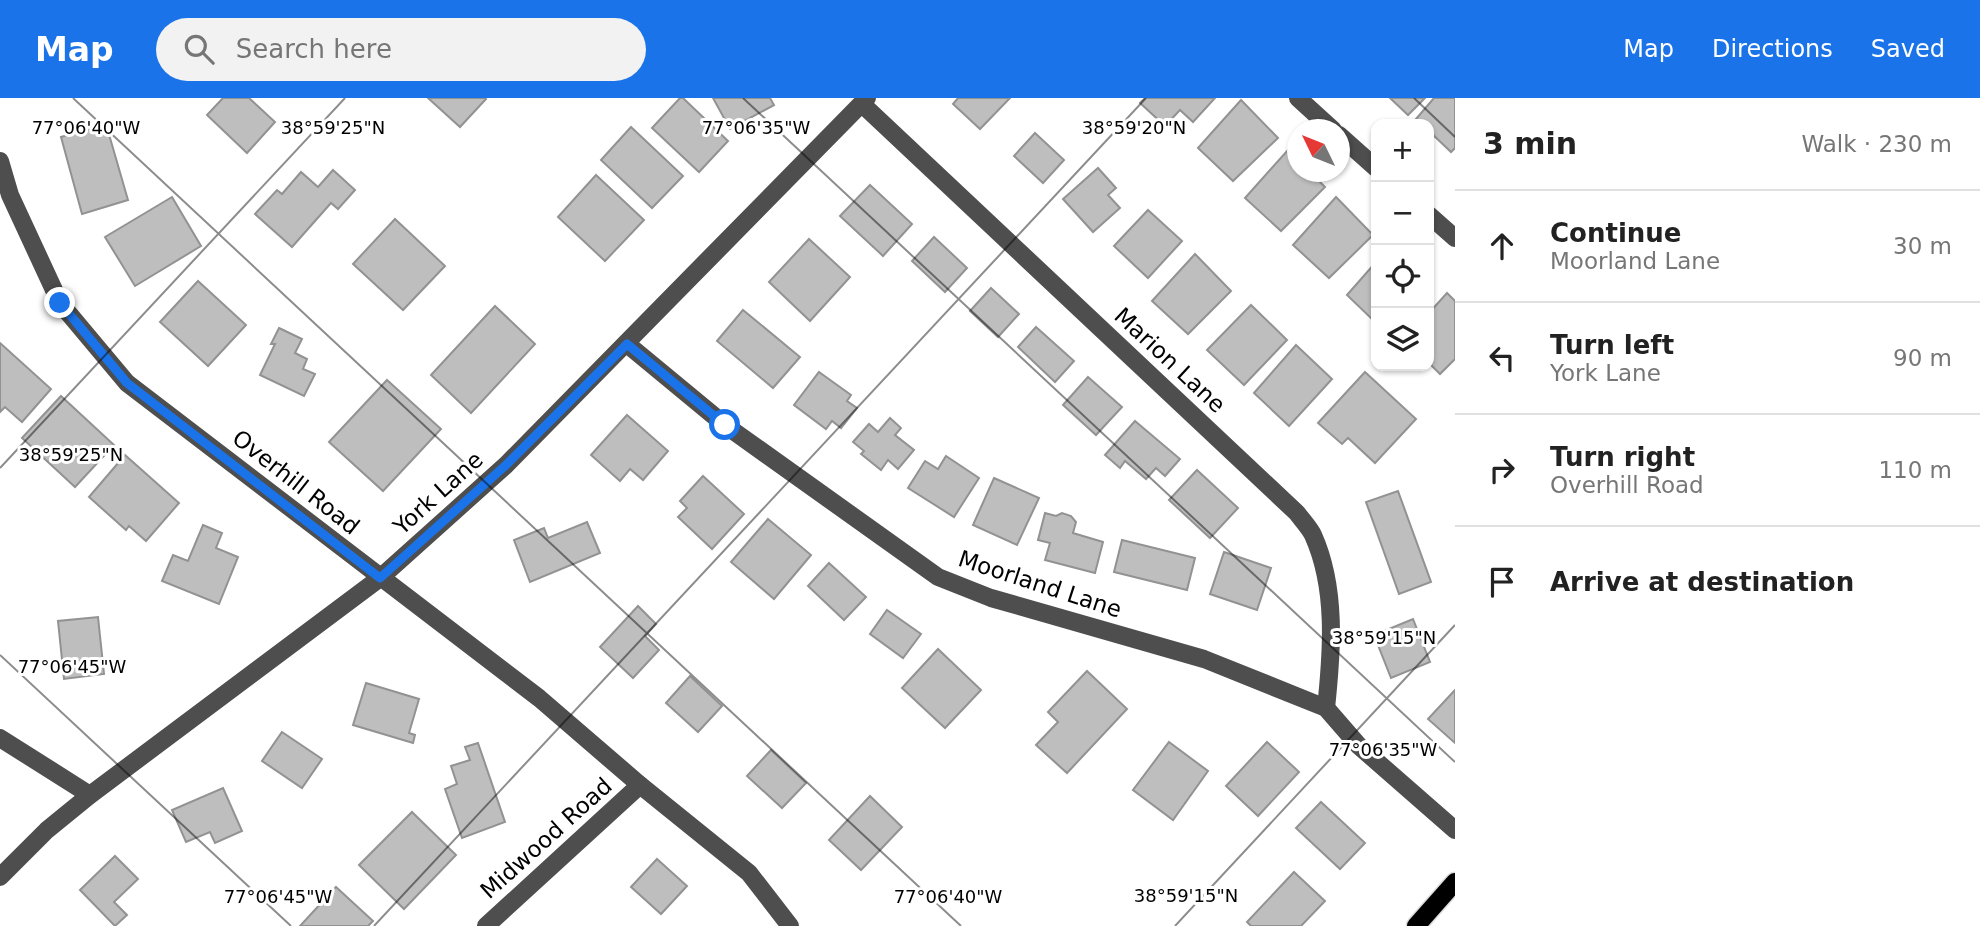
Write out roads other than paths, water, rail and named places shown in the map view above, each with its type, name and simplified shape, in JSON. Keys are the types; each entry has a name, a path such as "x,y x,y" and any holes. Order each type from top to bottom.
{"main road":[{"path":"1416,926 1455,882"}],"street":[{"path":"1298,98 1321,119"},
{"name":"York Lane","path":"0,877 47,830 90,795 380,578 506,465 865,101"},
{"name":"Marion Lane","path":"865,101 1297,513 1312,534 1327,582 1332,652 1326,708"},
{"path":"1350,145 1371,164"},
{"name":"Overhill Road","path":"0,160 10,194 60,303 127,383 539,698 640,785 749,873 790,926"},
{"path":"1434,219 1455,238"},
{"name":"Moorland Lane","path":"627,344 725,425 938,577 991,598 1204,659 1326,708 1359,746 1455,830"},
{"path":"0,738 90,795"},
{"name":"Midwood Road","path":"486,926 640,785"}]}
